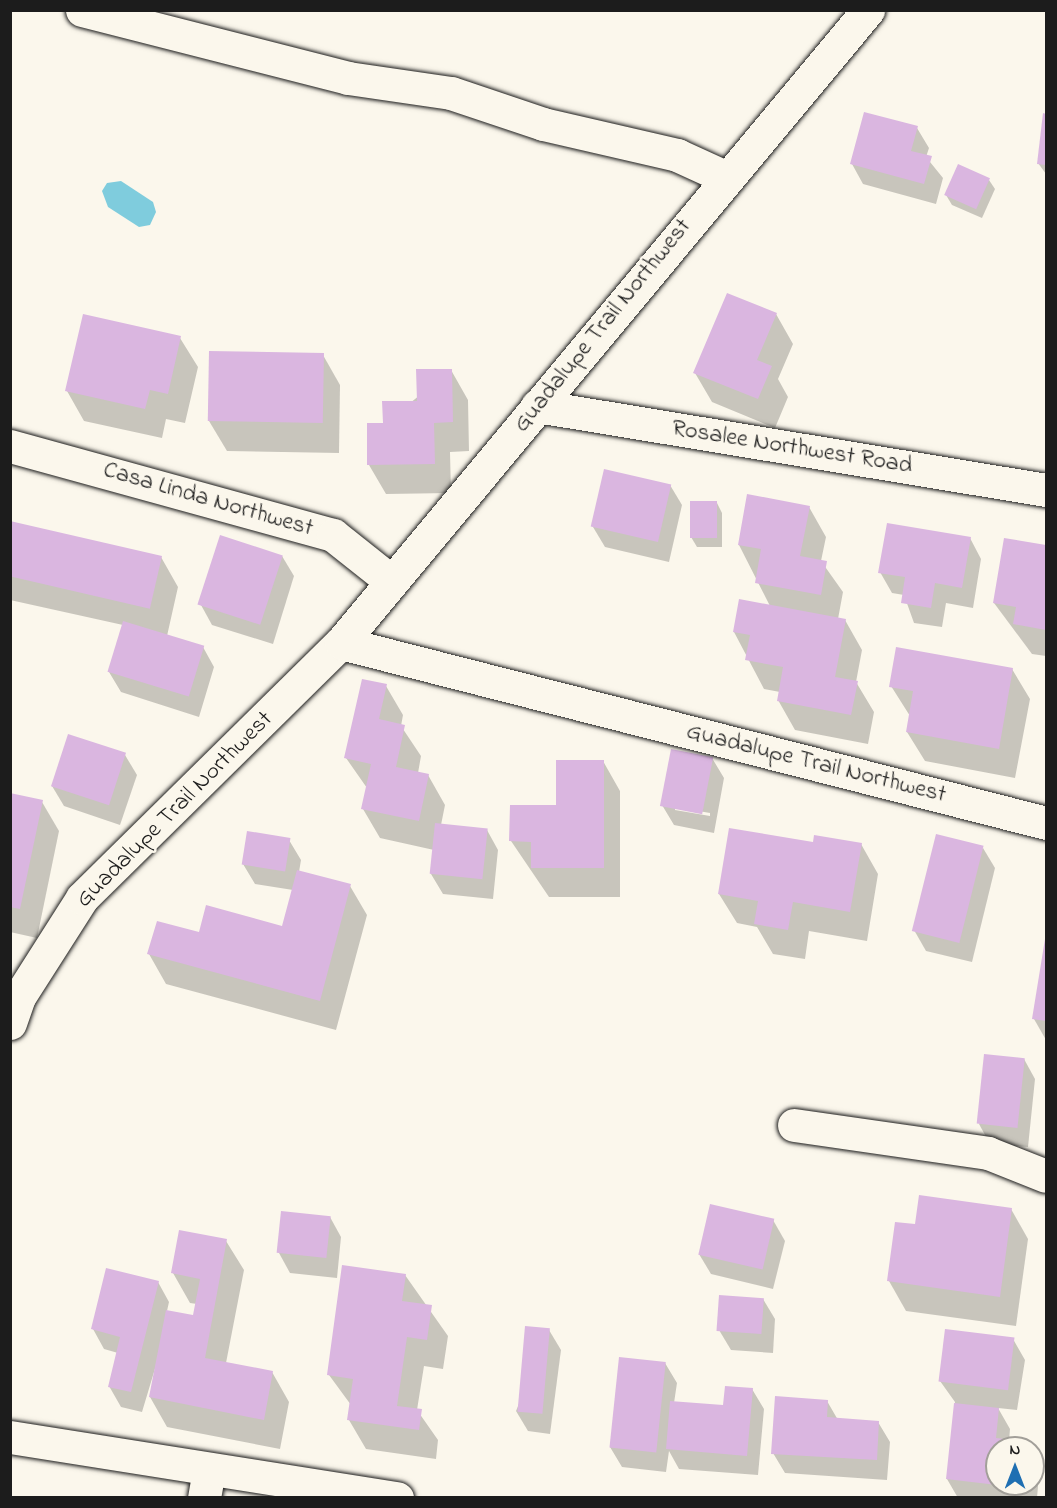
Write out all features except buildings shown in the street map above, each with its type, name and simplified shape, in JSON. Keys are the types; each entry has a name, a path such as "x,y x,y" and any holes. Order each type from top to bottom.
{"street":[{"path":"82,10 348,78 451,93 543,124 677,155 725,177"},
{"name":"Guadalupe Trail Northwest","path":"10,1023 19,997 82,898 341,643 725,177 868,10"},
{"name":"Rosalee Northwest Road","path":"537,406 1047,490"},
{"name":"Casa Linda Northwest","path":"10,446 333,535 392,582"},
{"name":"Guadalupe Trail Northwest","path":"341,643 1047,824"},
{"path":"794,1125 988,1153 1047,1176"},
{"path":"10,1437 206,1484 398,1497"}],"water":[{"path":"121,181 153,202 156,212 150,225 139,227 108,207 102,191 107,183"}]}
